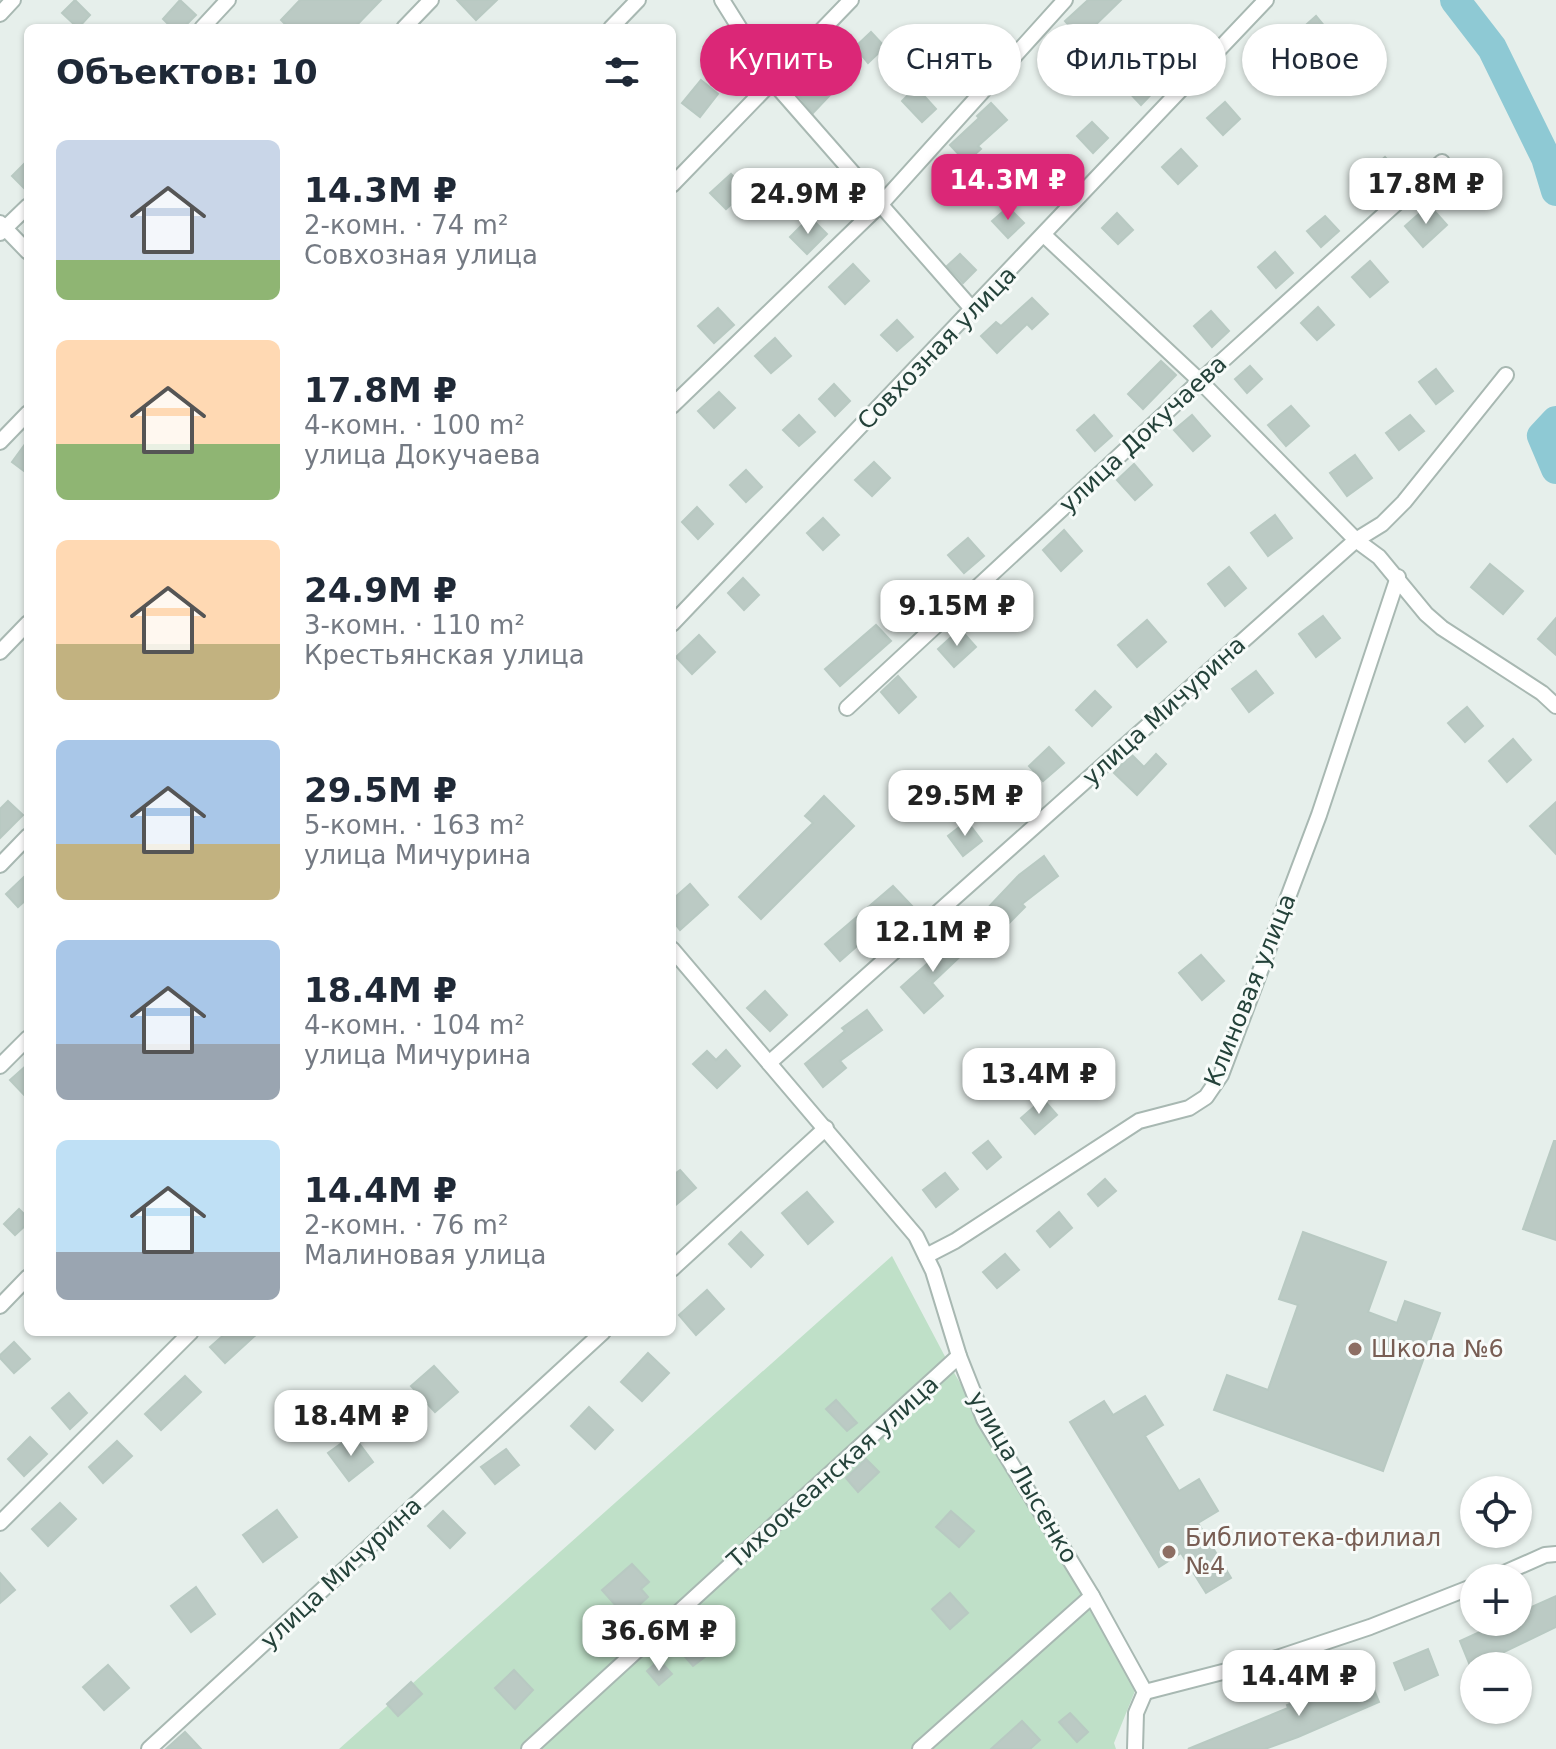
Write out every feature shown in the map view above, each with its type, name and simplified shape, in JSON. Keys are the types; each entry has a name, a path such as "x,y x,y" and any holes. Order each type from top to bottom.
{"street":[{"path":"0,14 13,0"},
{"path":"206,24 228,0"},
{"path":"408,24 431,0"},
{"path":"615,24 638,0"},
{"path":"722,0 737,24"},
{"path":"829,24 851,0"},
{"path":"676,402 881,204 1065,0"},
{"name":"Совхозная улица","path":"676,620 1045,236 1266,0"},
{"path":"676,181 761,96"},
{"path":"785,96 973,310"},
{"name":"улица Докучаева","path":"847,708 1442,162"},
{"path":"24,209 2,228 24,248"},
{"path":"1045,236 1200,381 1356,540 1379,557 1426,614 1442,628 1542,693 1556,706"},
{"name":"улица Мичурина","path":"769,1063 1356,540 1382,524 1404,502 1506,375"},
{"path":"0,442 24,417"},
{"name":"Клиновая улица","path":"926,1256 955,1241 1139,1121 1189,1108 1206,1097 1221,1075 1319,815 1398,577"},
{"path":"0,652 24,627"},
{"path":"0,865 24,840"},
{"name":"улица Лысенко","path":"676,954 916,1236 926,1256 959,1356 984,1419 1092,1596 1145,1692"},
{"path":"0,1066 24,1042"},
{"path":"676,1265 826,1128"},
{"path":"0,1306 24,1281"},
{"path":"0,1523 187,1336"},
{"name":"улица Мичурина","path":"149,1749 599,1336"},
{"name":"Тихоокеанская улица","path":"529,1749 959,1356"},
{"path":"1525,1564 1556,1554"},
{"path":"1135,1749 1136,1713 1145,1692 1277,1658 1370,1627 1460,1592"},
{"path":"920,1749 1092,1596"}],"green space":[{"path":"892,1256 950,1366 1139,1681 1114,1743 1116,1749 339,1749"}],"building":[{"path":"75,0 90,15 82,24 74,24 62,13"},
{"path":"180,0 196,15 187,24 168,24 163,19"},
{"path":"300,0 381,0 358,24 285,24 281,20"},
{"path":"457,0 497,0 476,20"},
{"path":"1088,0 1121,0 1096,24 1068,24 1065,21"},
{"path":"1316,16 1323,24 1307,24"},
{"path":"871,32 878,40 878,54 868,63 862,56 862,40"},
{"path":"700,81 700,96 716,96 700,117 682,103"},
{"path":"799,96 829,96 813,113"},
{"path":"907,96 924,96 936,109 922,122 902,101"},
{"path":"1133,96 1150,96 1141,105"},
{"path":"1225,102 1240,119 1223,135 1207,118"},
{"path":"991,103 1007,120 978,146 981,149 966,162 950,145"},
{"path":"1092,122 1108,138 1093,153 1077,136"},
{"path":"1181,149 1197,166 1178,184 1162,167"},
{"path":"1049,157 1065,173 1050,188 1034,171"},
{"path":"1385,157 1400,173 1383,189 1368,172"},
{"path":"24,164 24,188 12,176"},
{"path":"731,174 747,190 726,209 710,193"},
{"path":"1429,205 1447,225 1423,247 1405,226"},
{"path":"1008,207 1024,223 1008,238 992,221"},
{"path":"1117,213 1133,230 1118,244 1102,228"},
{"path":"1325,216 1339,231 1321,247 1307,231"},
{"path":"810,217 827,234 807,254 790,237"},
{"path":"1275,252 1293,273 1276,288 1258,267"},
{"path":"960,254 976,270 963,283 947,266"},
{"path":"1370,261 1388,282 1370,297 1352,277"},
{"path":"853,264 869,281 845,304 829,287"},
{"path":"1032,298 1048,314 1032,329 1027,324 997,353 981,336 996,322 1001,326"},
{"path":"1318,307 1334,325 1317,340 1301,323"},
{"path":"718,308 734,325 714,343 698,326"},
{"path":"1211,311 1229,331 1212,347 1194,326"},
{"path":"897,320 913,337 897,351 881,335"},
{"path":"775,338 791,356 771,373 755,356"},
{"path":"1161,361 1176,375 1143,409 1128,394"},
{"path":"1250,366 1262,379 1247,393 1235,379"},
{"path":"1436,369 1453,391 1436,404 1419,382"},
{"path":"834,384 850,401 835,416 819,399"},
{"path":"719,392 735,408 714,428 698,411"},
{"path":"1291,406 1309,426 1286,446 1268,425"},
{"path":"799,415 815,432 799,446 783,430"},
{"path":"1094,415 1112,436 1095,451 1077,430"},
{"path":"1192,415 1210,436 1193,451 1174,430"},
{"path":"1410,415 1424,431 1399,450 1386,433"},
{"path":"24,446 24,471 12,462"},
{"path":"1355,455 1372,478 1347,496 1330,473"},
{"path":"874,462 890,478 872,496 855,480"},
{"path":"1134,464 1152,485 1135,500 1117,480"},
{"path":"746,470 762,487 746,502 730,485"},
{"path":"697,507 713,524 698,539 682,522"},
{"path":"1275,515 1292,538 1268,556 1251,533"},
{"path":"823,518 839,535 823,550 807,533"},
{"path":"1064,530 1082,551 1061,571 1043,550"},
{"path":"968,538 984,556 964,573 948,555"},
{"path":"1490,564 1523,591 1503,614 1471,587"},
{"path":"1229,567 1246,588 1225,606 1208,584"},
{"path":"743,578 759,595 744,610 728,593"},
{"path":"998,587 1014,605 997,620 980,602"},
{"path":"915,593 928,608 911,624 898,608"},
{"path":"1323,616 1340,638 1316,657 1299,634"},
{"path":"1556,618 1556,655 1538,639"},
{"path":"1147,620 1166,642 1137,667 1118,645"},
{"path":"876,625 891,641 840,686 825,669"},
{"path":"960,629 976,647 954,667 938,649"},
{"path":"699,635 715,652 692,674 676,657"},
{"path":"1256,671 1273,693 1249,712 1232,689"},
{"path":"898,676 916,697 899,713 881,692"},
{"path":"1095,691 1111,707 1092,726 1076,710"},
{"path":"1467,707 1483,726 1465,742 1448,723"},
{"path":"1513,739 1531,760 1507,782 1489,761"},
{"path":"1049,747 1064,763 1043,781 1029,766"},
{"path":"1131,754 1144,767 1156,754 1166,764 1137,795 1114,773"},
{"path":"1002,781 1019,804 1000,819 982,796"},
{"path":"824,796 854,826 761,919 739,897 813,823 805,816"},
{"path":"8,801 23,815 0,838 0,809"},
{"path":"1556,802 1556,854 1530,826"},
{"path":"967,821 982,841 963,856 948,836"},
{"path":"1044,856 1058,876 1022,904 1025,907 1002,930 984,912 1019,875"},
{"path":"24,877 24,902 18,907 6,894"},
{"path":"690,884 708,905 680,930 676,925 676,896"},
{"path":"893,886 913,907 896,923 890,917 840,961 825,944"},
{"path":"952,934 967,950 932,983 943,996 924,1013 901,987 938,954 934,950"},
{"path":"1201,955 1224,981 1202,1000 1179,973"},
{"path":"765,991 787,1015 770,1031 747,1008"},
{"path":"867,1010 882,1030 840,1061 846,1068 823,1087 805,1064 845,1031 842,1028"},
{"path":"726,1050 740,1066 717,1088 693,1064 707,1051 716,1060"},
{"path":"1092,1055 1111,1079 1096,1090 1077,1066"},
{"path":"24,1068 24,1095 10,1080"},
{"path":"1043,1099 1057,1115 1035,1134 1021,1118"},
{"path":"988,1141 1001,1157 987,1169 973,1153"},
{"path":"1556,1141 1556,1240 1523,1229"},
{"path":"680,1170 696,1188 676,1205 676,1173"},
{"path":"945,1173 958,1189 936,1207 923,1190"},
{"path":"1105,1179 1116,1191 1098,1206 1088,1194"},
{"path":"807,1192 833,1222 808,1244 782,1213"},
{"path":"19,1209 24,1214 24,1227 15,1235 4,1224"},
{"path":"1059,1212 1072,1228 1050,1247 1037,1231"},
{"path":"741,1232 763,1255 751,1267 729,1244"},
{"name":"Школа №6","path":"1303,1232 1386,1262 1368,1312 1397,1323 1405,1301 1440,1313 1383,1471 1214,1410 1227,1375 1268,1390 1298,1305 1279,1299"},
{"path":"1005,1254 1019,1270 997,1288 983,1272"},
{"path":"707,1290 724,1309 696,1335 679,1315"},
{"path":"222,1336 255,1336 225,1363 210,1347"},
{"path":"14,1342 30,1359 14,1373 0,1355"},
{"path":"648,1353 669,1373 642,1401 621,1382"},
{"path":"434,1366 458,1392 435,1412 411,1386"},
{"path":"185,1376 201,1392 161,1430 145,1414"},
{"path":"69,1393 87,1413 70,1429 52,1408"},
{"path":"1145,1396 1163,1425 1145,1436 1179,1491 1199,1479 1218,1511 1198,1523 1231,1578 1206,1593 1181,1553 1159,1567 1070,1422 1104,1401 1113,1415"},
{"path":"836,1400 857,1423 847,1431 826,1409"},
{"path":"589,1407 613,1430 595,1449 571,1426"},
{"path":"353,1435 373,1462 349,1481 328,1453"},
{"path":"30,1437 47,1454 24,1476 8,1459"},
{"path":"117,1441 132,1456 103,1483 89,1467"},
{"path":"506,1449 519,1465 495,1484 481,1467"},
{"path":"866,1459 879,1472 858,1492 846,1478"},
{"path":"60,1503 76,1519 48,1546 32,1529"},
{"path":"277,1510 297,1537 263,1562 243,1535"},
{"path":"443,1511 465,1533 450,1548 428,1526"},
{"path":"951,1511 974,1531 959,1547 936,1527"},
{"path":"632,1564 649,1582 641,1589 648,1597 626,1617 602,1590"},
{"path":"0,1573 15,1590 0,1603"},
{"path":"196,1587 215,1614 191,1632 171,1606"},
{"path":"950,1593 968,1613 950,1629 932,1609"},
{"path":"1556,1596 1556,1627 1504,1652 1464,1652 1460,1641 1471,1636 1532,1636 1532,1607"},
{"path":"692,1640 706,1656 693,1666 680,1651"},
{"path":"1428,1649 1438,1675 1405,1690 1394,1663"},
{"path":"659,1660 672,1674 659,1685 647,1671"},
{"path":"108,1665 129,1688 104,1710 83,1687"},
{"path":"514,1670 533,1690 515,1709 495,1688"},
{"path":"1368,1675 1379,1702 1298,1737 1265,1749 1188,1749 1288,1708 1287,1705"},
{"path":"411,1682 422,1694 398,1716 387,1704"},
{"path":"1070,1713 1088,1732 1077,1742 1059,1722"},
{"path":"1022,1721 1040,1740 1030,1749 991,1749"},
{"path":"185,1732 201,1749 166,1749"}],"waterway":[{"path":"1455,0 1492,48 1546,158 1556,191"},
{"path":"1556,421 1542,436 1556,469"}],"place":[{"name":"Школа №6","path":"1355,1349"},
{"name":"Библиотека-филиал №4","path":"1169,1552"}]}
